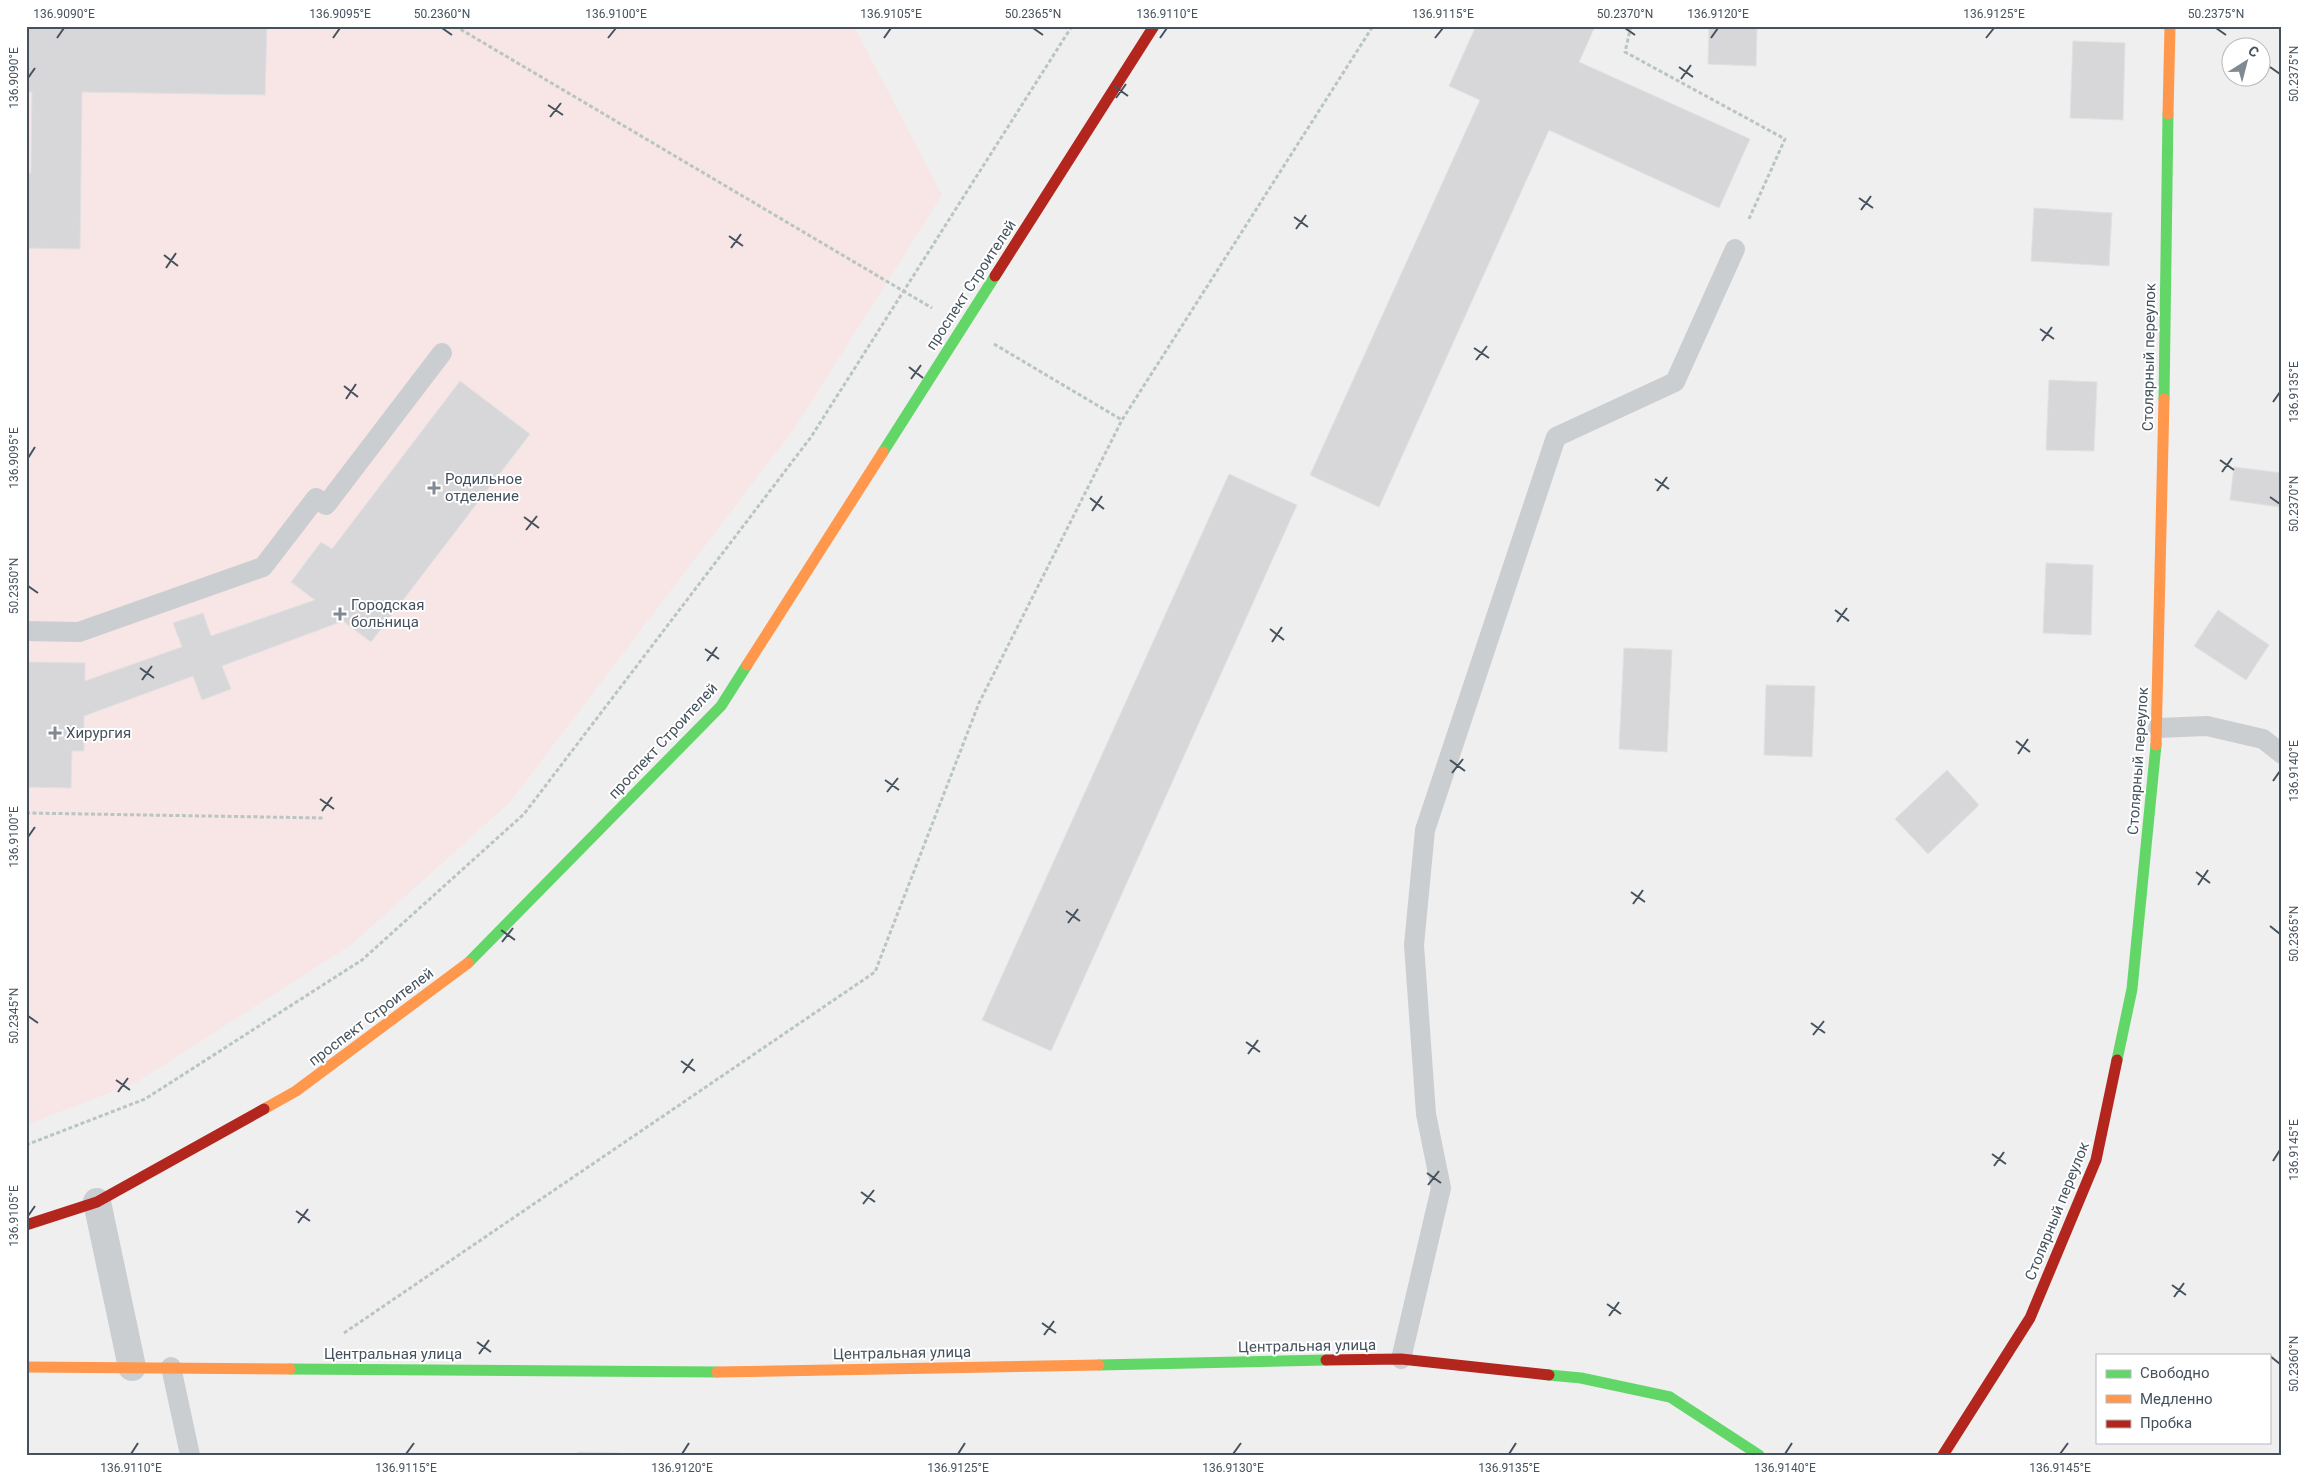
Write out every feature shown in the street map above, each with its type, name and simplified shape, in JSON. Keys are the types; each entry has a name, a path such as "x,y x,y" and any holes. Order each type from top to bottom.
{"street":[{"name":"проспект Строителей","path":"26,1225 97,1202 296,1091 479,953 721,706 1154,26"},
{"name":"Столярный переулок","path":"1943,1455 2030,1318 2096,1160 2132,989 2158,728 2170,26"},
{"path":"97,1202 132,1367"},
{"name":"Центральная улица","path":"26,1367 703,1372 1401,1359 1581,1378 1670,1397 1759,1455"}],"lane":[{"path":"1401,1359 1441,1188 1426,1114 1414,945 1425,830 1556,438 1675,382 1735,249"},
{"path":"26,631 79,632 263,567 316,498 326,505 442,353"},
{"path":"2158,728 2207,726 2263,740 2282,754"},
{"path":"171,1368 190,1455"}],"path":[{"path":"456,26 1122,420"},
{"path":"26,1145 145,1099 362,960 524,814 811,437 1072,26"},
{"path":"341,1335 875,972 979,702 1122,420 1373,26"},
{"path":"1631,26 1625,52 1785,139 1735,249"},
{"path":"26,813 325,818"}],"shaded area":[{"name":"Городская больница","path":"26,26 854,26 942,195 796,426 510,802 351,945 137,1082 26,1125"}],"building":[{"path":"26,26 267,26 265,95 82,92 80,249 26,248 26,173 31,173 32,92 26,92"},
{"path":"1476,26 1595,26 1579,62 1750,139 1719,208 1549,130 1379,507 1310,475 1480,100 1449,86"},
{"path":"1709,26 1757,26 1756,66 1708,64"},
{"path":"2073,41 2125,43 2123,120 2070,118"},
{"path":"2034,208 2112,213 2109,266 2031,261"},
{"path":"2049,380 2097,382 2094,451 2046,450"},
{"path":"460,381 530,434 371,642 343,621 222,666 231,689 202,700 193,676 84,716 84,751 72,751 71,788 26,787 26,662 85,663 85,681 182,647 173,623 203,613 211,636 315,600 291,582 321,542 332,549"},
{"path":"2234,467 2282,473 2279,507 2230,500"},
{"path":"1229,474 1297,505 1051,1051 982,1020"},
{"path":"2046,563 2093,565 2091,635 2043,633"},
{"path":"2218,610 2269,645 2246,680 2194,646"},
{"path":"1624,648 1672,650 1667,752 1619,749"},
{"path":"1766,685 1815,686 1812,757 1764,755"},
{"path":"1947,770 1979,805 1928,854 1895,819"},
{"path":"578,1452 620,1453 620,1455 578,1455"}],"traffic: fast":[{"path":"2164,399 2168,114"},
{"path":"883,452 995,276"},
{"path":"468,963 721,706 747,665"},
{"path":"2117,1060 2132,989 2156,745"},
{"path":"1099,1365 1326,1360"},
{"path":"290,1369 717,1372"},
{"path":"1549,1375 1581,1378 1670,1397 1759,1455"}],"traffic: slow":[{"path":"2168,114 2170,26"},
{"path":"2156,745 2164,399"},
{"path":"747,665 883,452"},
{"path":"264,1109 296,1091 468,963"},
{"path":"717,1372 1099,1365"},
{"path":"26,1367 290,1369"}],"traffic: jam":[{"path":"995,276 1154,26"},
{"path":"1943,1455 2030,1318 2096,1160 2117,1060"},
{"path":"26,1225 97,1202 264,1109"},
{"path":"1326,1360 1401,1359 1549,1375"}],"place":[{"name":"Родильное отделение","path":"434,488"},
{"name":"Городская больница","path":"340,614"},
{"name":"Хирургия","path":"55,733"}]}
